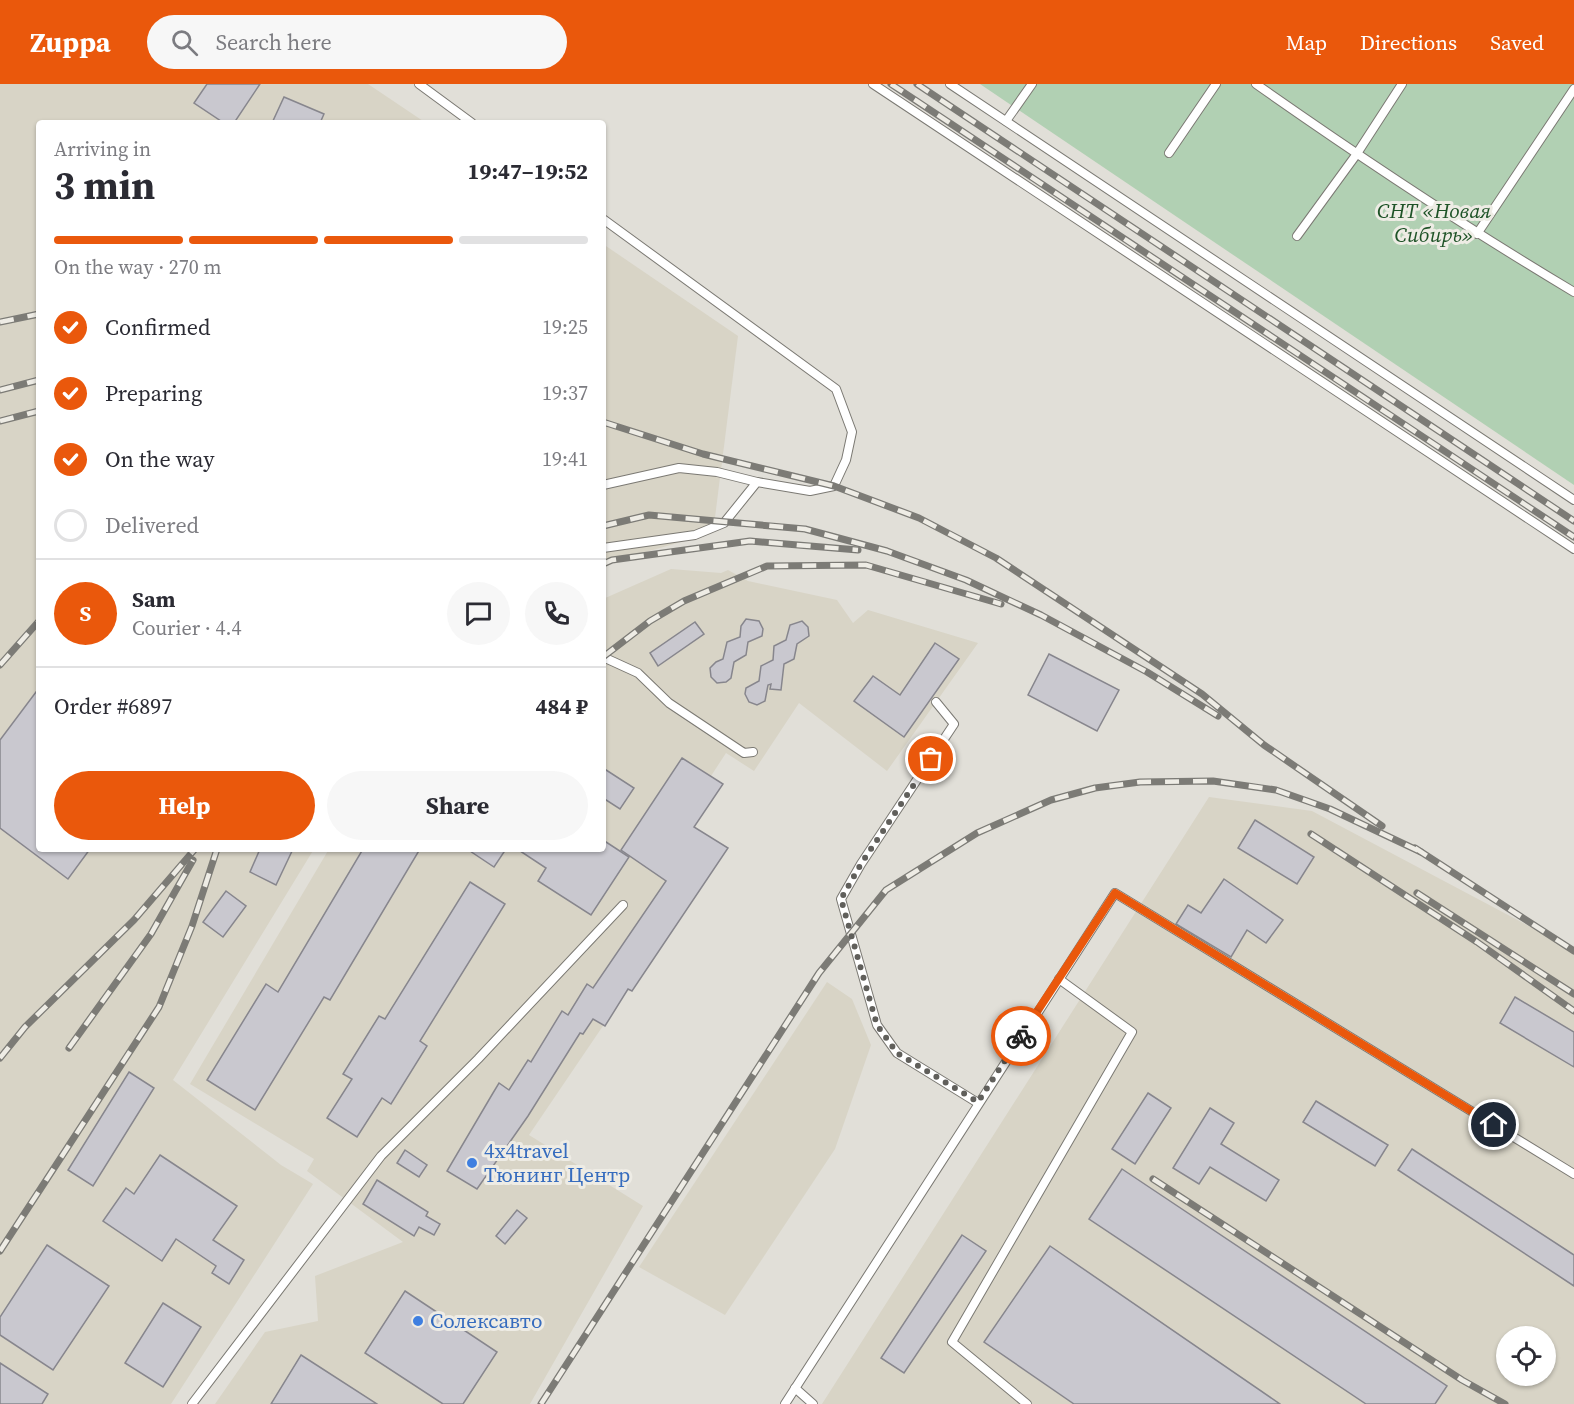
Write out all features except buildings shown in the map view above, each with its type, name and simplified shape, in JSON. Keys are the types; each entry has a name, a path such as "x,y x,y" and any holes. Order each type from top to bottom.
{"lane":[{"path":"418,84 468,120"},
{"path":"873,84 1574,549"},
{"path":"950,84 1574,500"},
{"path":"1006,121 1032,84"},
{"path":"1169,153 1216,84"},
{"path":"1256,84 1477,234 1574,292"},
{"path":"1297,236 1356,154 1402,84"},
{"path":"1477,234 1574,89"},
{"path":"606,221 836,389 852,432 846,460 834,486 810,492 717,472 679,468 606,484"},
{"path":"606,548 695,535 724,523 757,482"},
{"path":"606,658 638,674 669,703 744,753 753,752"},
{"path":"936,702 954,724 861,864 841,899 877,1025 897,1053 978,1102"},
{"path":"785,1404 1115,893 1574,1174"},
{"path":"192,1404 381,1156 478,1059 623,905"},
{"path":"1027,1404 952,1342 1132,1032 1059,979"},
{"path":"795,1388 813,1404"}],"shaded area":[{"path":"0,84 368,84 422,120 36,120 36,852 312,852 173,1080 281,1165 313,1184 171,1404 0,1404"},
{"path":"606,246 738,336 713,533 606,563"},
{"path":"671,569 721,573 728,570 748,581 837,600 853,623 868,610 978,643 887,771 799,703 754,771 726,753 711,776 723,784 694,827 728,848 632,991 628,989 529,1135 643,1206 530,1404 215,1404 265,1332 318,1321 315,1276 403,1242 307,1171 314,1159 190,1084 327,852 606,852 606,598"},
{"path":"1209,797 1312,811 1574,950 1574,1404 822,1404"},
{"path":"827,982 852,999 871,1045 835,1149 725,1315 639,1267"}],"green space":[{"name":"СНТ «Новая Сибирь»","path":"980,84 1574,84 1574,485"}],"railway":[{"path":"891,84 1574,537"},
{"path":"917,84 1574,521"},
{"path":"0,322 36,315"},
{"path":"0,390 36,381"},
{"path":"0,421 36,412"},
{"path":"606,423 703,454 834,486 919,518 996,558 1202,694 1264,745 1382,826"},
{"path":"606,525 649,515 805,529 887,551 966,580 1041,615 1147,672 1218,716"},
{"path":"606,563 750,541 858,550"},
{"path":"606,655 650,621 684,601 767,566 866,565 1001,604"},
{"path":"0,665 36,624"},
{"path":"541,1404 819,973 886,890 977,833 1051,800 1095,788 1140,782 1213,781 1276,790 1330,809 1421,852"},
{"path":"1311,834 1477,942 1574,1011"},
{"path":"1415,848 1574,951"},
{"path":"0,1058 25,1027 134,920 192,852"},
{"path":"0,1251 159,1007 192,926 216,852"},
{"path":"69,1048 151,934 193,860"},
{"path":"1417,893 1574,994"},
{"path":"1153,1179 1462,1380 1505,1404"}],"way so far":[{"path":"931,759 861,864 841,899 877,1025 897,1053 978,1102 1021,1036"}],"place":[{"name":"4x4travel Тюнинг Центр","path":"472,1163"},
{"name":"Солексавто","path":"418,1321"}],"route":[{"path":"1021,1036 1115,893 1494,1125"}]}
